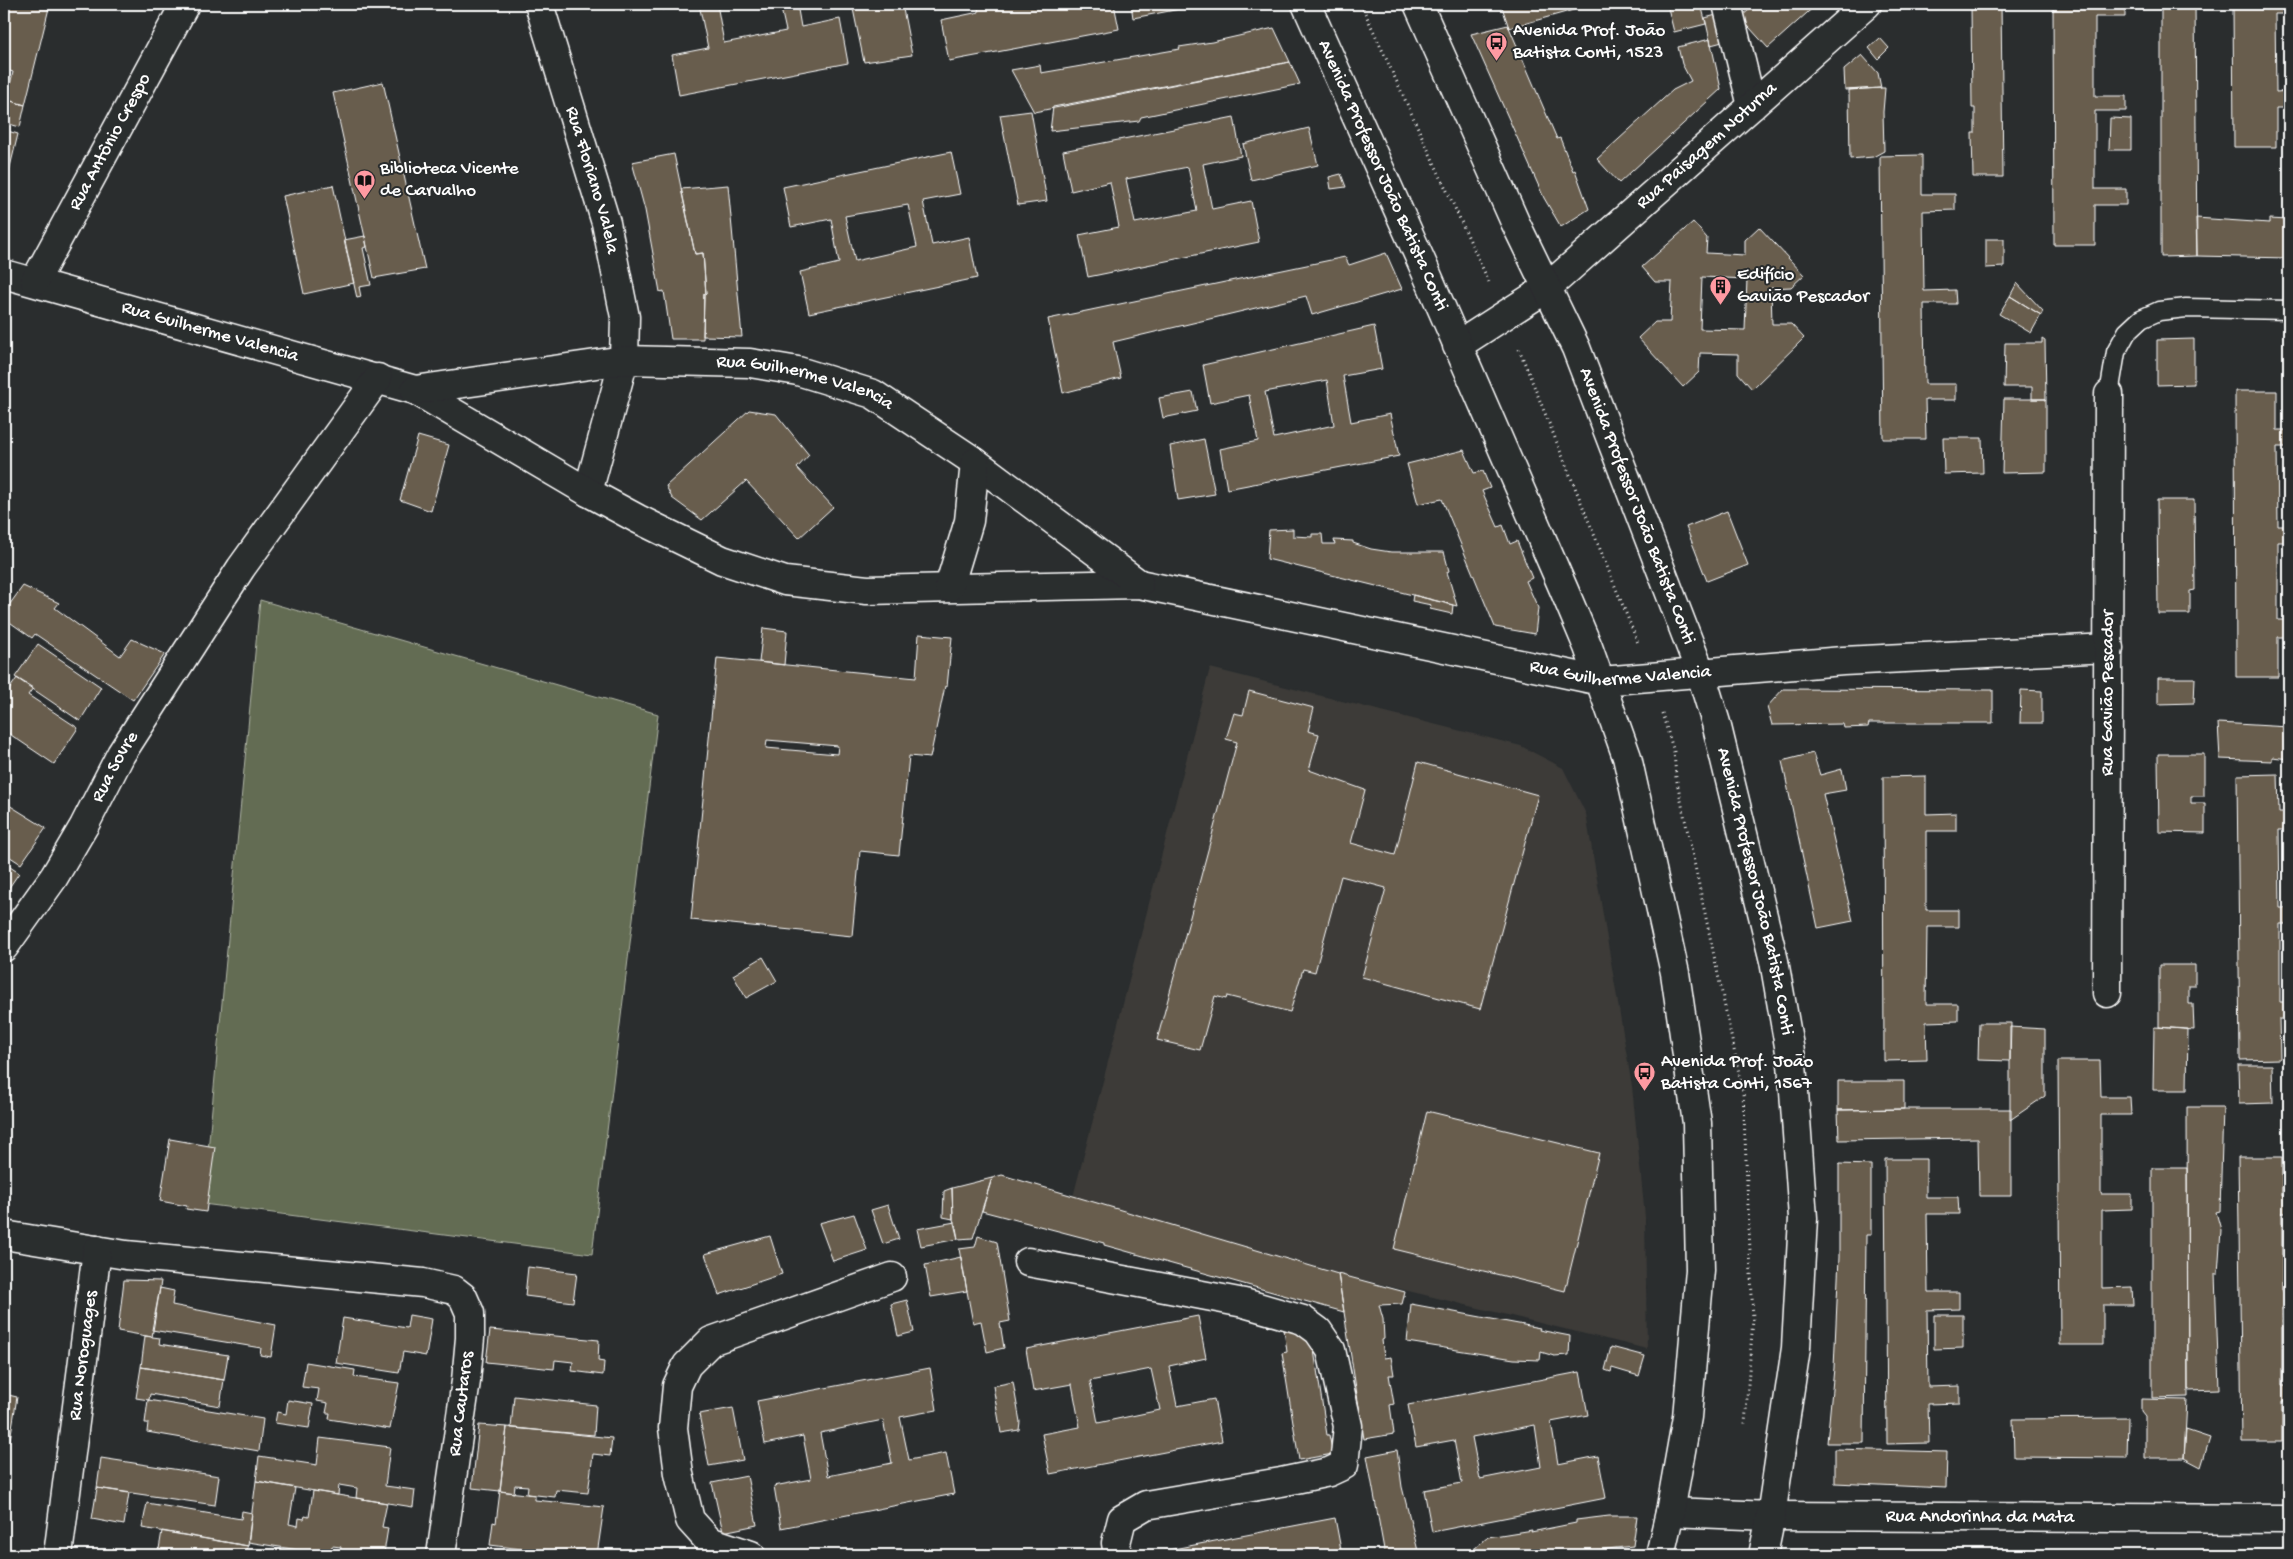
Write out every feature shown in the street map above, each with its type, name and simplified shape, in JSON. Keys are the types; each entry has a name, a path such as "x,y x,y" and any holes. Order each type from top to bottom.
{"street":[{"name":"Rua Antônio Crespo","path":"35,282 185,4"},
{"name":"Rua Floriano Valela","path":"539,4 606,223 625,317 624,360 588,492"},
{"name":"Avenida Professor João Batista Conti","path":"1306,4 1564,590 1600,681 1627,757 1670,954 1697,1123 1700,1270 1686,1418 1670,1512 1660,1555"},
{"name":"Avenida Professor João Batista Conti","path":"1418,4 1576,348 1701,674 1716,723 1774,961 1792,1063 1803,1218 1796,1348 1772,1516 1762,1555"},
{"path":"1728,4 1752,106"},
{"name":"Rua Paisagem Noturna","path":"1547,288 1867,4"},
{"name":"Rua Guilherme Valencia","path":"4,274 415,390 588,492 722,560 785,581 867,590 1139,584 1600,681 1843,661 2109,648"},
{"path":"1458,346 1547,288"},
{"name":"Rua Guilherme Valencia","path":"415,390 624,360 750,363 798,371 873,394 975,462 1139,584"},
{"name":"Rua Sovre","path":"4,947 54,877 84,826 121,754 229,587 378,378"},
{"name":"Rua Gavião Pescador","path":"2107,993 2109,394"},
{"path":"949,587 969,521 975,462"},
{"path":"4,1235 97,1250"},
{"name":"Rua Cautaros","path":"97,1250 423,1283 454,1290 463,1297 470,1313 470,1338 466,1381 441,1555"},
{"name":"Rua Noroguages","path":"58,1555 97,1250"},
{"path":"1028,1262 1244,1303 1303,1320 1318,1331 1331,1350 1348,1426 1344,1465 1329,1472 1281,1482 1146,1505 1122,1518 1116,1543 1118,1555"},
{"path":"751,1555 709,1541 690,1520 679,1474 673,1428 677,1386 687,1365 711,1342 892,1278"},
{"name":"Rua Andorinha da Mata","path":"1670,1512 1772,1516 2289,1519"}],"lane":[{"path":"2109,394 2116,352 2126,332 2141,319 2159,311 2186,308 2289,310"}],"path":[{"path":"1360,4 1479,261"},
{"path":"1533,386 1619,596"}],"shaded area":[{"path":"1210,668 1521,746 1563,768 1586,814 1632,1086 1645,1217 1647,1349 1338,1274 1073,1197"}],"green space":[{"path":"260,600 658,714 592,1254 203,1204"}],"building":[{"path":"7,4 50,4 25,105 4,99 4,87 9,89 13,72 4,69 4,16"},
{"path":"660,4 693,4 662,10"},
{"path":"699,4 717,4 724,43 786,31 780,4 797,4 801,27 840,19 848,63 679,95 672,55 708,48"},
{"path":"852,4 902,4 912,55 864,62"},
{"path":"977,4 993,4 994,9 1021,4 1114,4 1119,29 949,61 941,20 979,12"},
{"path":"1131,4 1206,4 1133,18"},
{"path":"1501,4 1595,4 1509,28"},
{"path":"1667,4 1701,4 1706,24 1674,32"},
{"path":"1757,4 1817,4 1768,48 1740,17"},
{"path":"1971,4 2001,4 2003,177 1973,177 1972,133 1975,133 1975,108 1972,108"},
{"path":"2053,4 2125,4 2125,17 2095,17 2095,96 2126,96 2126,111 2095,111 2095,189 2126,189 2126,205 2095,205 2095,245 2054,245"},
{"path":"2161,4 2195,4 2197,256 2161,257"},
{"path":"2233,4 2289,4 2289,14 2275,14 2276,92 2289,91 2289,108 2276,108 2276,147 2234,147"},
{"path":"1724,13 1730,40 1711,45 1705,18"},
{"path":"1508,25 1557,139 1560,138 1573,171 1575,170 1589,209 1561,227 1544,198 1471,34"},
{"path":"1274,28 1290,62 1034,112 1011,70 1040,65 1041,73 1180,49 1179,47 1212,42"},
{"path":"1880,38 1889,48 1878,59 1869,48"},
{"path":"1710,39 1721,89 1619,183 1597,159 1673,90 1691,81 1682,64 1678,47"},
{"path":"1862,55 1878,73 1881,88 1845,90 1844,70"},
{"path":"1290,62 1300,84 1141,117 1139,121 1050,131 1053,107"},
{"path":"383,82 425,269 374,278 333,93"},
{"path":"1885,88 1883,112 1884,151 1873,157 1850,159 1849,90"},
{"path":"4,99 25,105 20,127 9,124 10,118 4,116"},
{"path":"1031,111 1047,201 1018,205 1000,115"},
{"path":"1234,117 1241,156 1203,164 1212,209 1251,201 1259,242 1088,277 1079,235 1119,227 1110,182 1071,191 1063,151","holes":["1188,167 1197,211 1135,223 1126,179"]},
{"path":"2110,118 2131,119 2131,150 2109,150"},
{"path":"1309,128 1318,165 1251,180 1243,144"},
{"path":"4,130 18,134 4,192"},
{"path":"951,152 960,194 923,201 932,245 969,237 977,278 809,313 800,272 839,263 831,219 791,227 783,187","holes":["908,205 917,247 855,261 845,216"]},
{"path":"674,154 695,254 703,253 706,294 704,294 703,339 671,339 664,291 660,292 645,210 632,162"},
{"path":"1922,155 1922,194 1955,194 1955,210 1923,211 1924,291 1955,290 1956,304 1924,304 1925,384 1956,384 1956,400 1925,400 1926,439 1883,439 1880,156"},
{"path":"1341,174 1346,187 1331,189 1329,177"},
{"path":"333,185 354,283 304,294 283,196"},
{"path":"728,185 742,337 703,336 704,294 706,294 703,253 695,254 681,189"},
{"path":"2196,218 2269,223 2269,219 2289,220 2289,258 2197,256"},
{"name":"Edifício Gavião Pescador","path":"1693,222 1707,238 1706,253 1745,255 1745,240 1759,227 1804,275 1791,287 1771,288 1772,324 1791,324 1804,338 1752,389 1738,373 1738,354 1700,353 1699,372 1683,387 1638,338 1655,322 1670,322 1672,282 1655,282 1642,267"},
{"path":"365,236 367,247 363,248 371,285 359,287 361,297 357,298 344,240"},
{"path":"1986,239 2004,239 2004,267 1986,268"},
{"path":"1386,253 1402,289 1312,315 1306,296 1113,342 1121,378 1063,393 1048,319 1345,257 1349,265"},
{"path":"1702,277 1747,279 1745,330 1700,329"},
{"path":"2017,283 2043,311 2041,315 2010,296"},
{"path":"2010,296 2041,315 2031,333 1999,314"},
{"path":"1374,326 1382,369 1343,376 1351,422 1390,414 1399,456 1227,489 1220,449 1258,441 1249,395 1210,403 1203,365","holes":["1327,380 1334,425 1274,438 1265,392"]},
{"path":"2042,339 2045,341 2046,399 2032,399 2032,387 2004,387 2005,343 2042,343"},
{"path":"2194,339 2194,384 2157,385 2157,340"},
{"path":"2235,391 2277,391 2277,430 2289,430 2289,447 2277,447 2278,526 2289,526 2289,542 2278,542 2278,620 2289,620 2289,637 2278,637 2278,677 2236,677"},
{"path":"1193,392 1197,411 1163,418 1159,398"},
{"path":"2004,399 2046,399 2046,472 2002,473"},
{"path":"749,410 776,414 809,455 797,468 833,507 799,538 746,481 702,520 672,498 666,486"},
{"path":"418,436 449,445 431,511 400,500"},
{"path":"1943,438 1982,438 1983,473 1944,474"},
{"path":"1204,439 1215,494 1178,500 1170,446"},
{"path":"1464,450 1474,473 1483,471 1490,488 1482,491 1498,527 1503,525 1510,544 1517,541 1532,578 1526,581 1538,608 1535,634 1495,627 1442,499 1418,504 1407,464"},
{"path":"2157,500 2194,500 2195,590 2190,591 2190,614 2158,614"},
{"path":"1727,511 1748,565 1707,581 1686,527"},
{"path":"1293,529 1293,536 1312,537 1312,534 1322,534 1323,544 1335,544 1334,540 1353,541 1353,543 1371,549 1391,552 1444,552 1449,571 1447,572 1457,606 1267,559 1269,530"},
{"path":"23,586 59,603 55,608 120,656 132,639 165,654 133,700 35,634 32,638 4,618 4,612"},
{"path":"1413,595 1453,605 1452,614 1430,609 1431,605 1412,601"},
{"path":"763,628 787,631 784,665 759,662"},
{"path":"919,634 952,637 947,687 945,686 930,758 909,756 899,855 860,851 852,936 691,920 717,658 916,678","holes":["767,740 838,746 837,754 766,748"]},
{"path":"38,644 101,687 80,721 15,677"},
{"path":"17,678 33,688 28,695 78,728 54,764 8,733 4,737 4,697"},
{"path":"2158,678 2195,678 2194,703 2158,704"},
{"path":"1783,689 1993,690 1993,723 1869,723 1868,727 1844,728 1843,724 1772,725 1767,707"},
{"path":"2021,690 2042,691 2042,723 2020,723"},
{"path":"1249,691 1314,708 1308,731 1319,734 1309,770 1365,790 1351,843 1395,855 1418,762 1538,795 1480,1009 1362,977 1386,888 1341,876 1315,972 1303,969 1290,1012 1227,996 1226,999 1215,996 1200,1050 1157,1040 1237,742 1226,739 1234,713 1243,715"},
{"path":"2218,723 2289,727 2289,759 2272,757 2272,761 2220,759"},
{"path":"1813,753 1820,775 1842,769 1846,790 1823,794 1853,921 1818,928 1782,761"},
{"path":"2158,754 2204,754 2204,796 2191,796 2191,803 2205,803 2205,833 2159,832"},
{"path":"2278,774 2279,812 2289,812 2289,830 2279,830 2280,908 2289,908 2289,924 2280,924 2280,1002 2289,1002 2289,1019 2279,1019 2280,1059 2240,1060 2237,775"},
{"path":"1926,776 1926,814 1956,813 1956,831 1926,831 1926,910 1959,910 1959,927 1927,927 1926,1004 1958,1004 1958,1021 1926,1022 1927,1060 1884,1061 1883,777"},
{"path":"4,802 46,828 21,864 4,853"},
{"path":"4,863 19,873 4,895"},
{"path":"763,957 777,981 746,998 733,975"},
{"path":"2159,965 2195,965 2195,986 2189,986 2189,1004 2193,1004 2194,1030 2159,1027"},
{"path":"1979,1023 2011,1023 2010,1061 1978,1060"},
{"path":"2010,1027 2045,1029 2045,1096 2010,1120"},
{"path":"2154,1027 2188,1029 2187,1090 2153,1090"},
{"path":"2058,1061 2100,1061 2101,1097 2130,1097 2131,1115 2101,1115 2101,1194 2132,1194 2132,1209 2102,1210 2102,1288 2132,1287 2133,1305 2103,1305 2103,1345 2060,1345"},
{"path":"2238,1065 2272,1065 2273,1103 2239,1104"},
{"path":"1838,1081 1904,1081 1904,1109 1838,1110"},
{"path":"2187,1107 2223,1107 2220,1211 2216,1212 2221,1230 2218,1274 2215,1274 2219,1389 2188,1390"},
{"path":"2011,1109 2011,1196 1979,1196 1978,1138 1839,1140 1838,1110"},
{"path":"1427,1111 1599,1153 1565,1291 1394,1249"},
{"path":"170,1139 215,1147 206,1212 186,1209 187,1206 160,1201"},
{"path":"2238,1157 2282,1157 2282,1196 2289,1196 2289,1213 2282,1213 2282,1291 2289,1291 2289,1308 2282,1308 2282,1385 2289,1385 2289,1402 2282,1402 2282,1442 2242,1442"},
{"path":"1885,1159 1926,1159 1926,1197 1958,1197 1959,1214 1927,1214 1928,1292 1959,1292 1959,1309 1927,1310 1928,1387 1960,1386 1960,1403 1928,1404 1929,1443 1887,1444"},
{"path":"1839,1164 1871,1165 1871,1235 1866,1235 1864,1443 1827,1443 1834,1368 1839,1257"},
{"path":"2152,1168 2187,1168 2188,1397 2152,1398"},
{"path":"1002,1175 1338,1274 1344,1312 1104,1245 1104,1243 982,1211 992,1178"},
{"path":"992,1178 973,1238 958,1239 953,1219 952,1188"},
{"path":"952,1188 953,1219 943,1217 944,1191"},
{"path":"888,1205 899,1239 883,1244 871,1210"},
{"path":"854,1214 867,1250 833,1261 819,1223"},
{"path":"955,1222 958,1239 921,1246 917,1229"},
{"path":"770,1236 782,1274 719,1295 705,1254"},
{"path":"978,1236 997,1242 1010,1321 1000,1323 1004,1348 987,1352 981,1321 973,1323 959,1249 975,1247"},
{"path":"961,1257 967,1291 931,1297 925,1265"},
{"path":"528,1267 577,1273 573,1302 525,1296"},
{"path":"1338,1274 1405,1292 1402,1304 1379,1305 1383,1319 1384,1339 1382,1340 1384,1358 1391,1357 1394,1375 1389,1375 1394,1404 1390,1405 1394,1434 1364,1439"},
{"path":"124,1280 161,1281 152,1337 118,1331"},
{"path":"160,1288 174,1291 172,1305 276,1325 271,1357 260,1355 261,1348 152,1330"},
{"path":"907,1300 914,1332 898,1336 891,1304"},
{"path":"1411,1304 1540,1328 1539,1330 1570,1336 1569,1355 1554,1356 1541,1352 1540,1360 1514,1359 1407,1342"},
{"path":"409,1315 432,1319 426,1356 403,1352 399,1373 336,1363 343,1318 407,1328"},
{"path":"1934,1315 1963,1315 1963,1348 1934,1349"},
{"path":"1198,1316 1206,1358 1169,1366 1177,1406 1214,1399 1222,1441 1050,1474 1042,1434 1080,1427 1072,1384 1033,1391 1026,1349","holes":["1151,1369 1160,1410 1098,1423 1090,1381"]},
{"path":"1284,1329 1312,1337 1327,1435 1329,1435 1333,1454 1299,1460 1282,1353 1287,1352"},
{"path":"490,1330 599,1340 598,1361 604,1362 603,1375 572,1371 573,1362 555,1360 554,1369 486,1362"},
{"path":"145,1336 160,1338 159,1344 228,1355 224,1380 141,1367"},
{"path":"1611,1347 1645,1356 1639,1376 1612,1368 1611,1372 1605,1370"},
{"path":"306,1362 355,1370 354,1377 399,1383 390,1429 329,1419 330,1413 326,1413 328,1403 317,1401 319,1389 302,1387"},
{"path":"141,1367 224,1380 220,1406 150,1394 149,1400 136,1398"},
{"path":"930,1368 937,1410 900,1417 909,1460 946,1453 954,1494 781,1528 774,1486 811,1479 803,1436 765,1444 757,1401","holes":["883,1420 892,1463 828,1476 820,1433"]},
{"path":"1580,1372 1588,1415 1551,1422 1558,1464 1598,1456 1606,1498 1432,1532 1424,1490 1462,1483 1454,1440 1416,1447 1408,1405","holes":["1535,1425 1541,1467 1480,1479 1472,1437"]},
{"path":"1013,1382 1020,1422 1019,1430 1001,1433 993,1386"},
{"path":"4,1394 17,1397 10,1440 4,1438"},
{"path":"514,1396 596,1405 594,1435 511,1428"},
{"path":"2141,1399 2187,1400 2184,1458 2145,1458 2145,1416 2141,1411"},
{"path":"148,1400 263,1419 259,1451 147,1432 148,1423 145,1423"},
{"path":"288,1400 313,1404 309,1428 275,1423 277,1412 286,1414"},
{"path":"733,1408 743,1460 709,1466 699,1414"},
{"path":"2128,1418 2127,1458 2014,1457 2013,1419"},
{"path":"479,1425 507,1427 500,1491 472,1488"},
{"path":"507,1427 612,1438 610,1456 593,1454 588,1493 556,1490 555,1497 527,1494 528,1486 515,1485 514,1493 500,1491"},
{"path":"2186,1430 2210,1438 2201,1467 2184,1458"},
{"path":"320,1438 390,1447 385,1486 415,1490 413,1507 356,1498 357,1488 339,1485 338,1495 256,1481 259,1456 317,1465"},
{"path":"1835,1449 1947,1452 1946,1488 1835,1483"},
{"path":"1397,1450 1402,1487 1419,1555 1385,1555 1367,1456"},
{"path":"4,1457 8,1458 4,1481"},
{"path":"101,1458 219,1476 215,1505 97,1488"},
{"path":"747,1476 757,1525 723,1532 712,1483"},
{"path":"256,1481 295,1488 289,1524 298,1526 299,1518 309,1517 313,1491 387,1503 382,1527 388,1528 384,1553 374,1553 374,1555 340,1555 341,1547 332,1546 330,1555 248,1542"},
{"path":"97,1488 129,1493 124,1525 92,1519"},
{"path":"500,1491 535,1495 535,1500 604,1507 597,1555 569,1555 490,1545 493,1522 496,1523"},
{"path":"147,1503 241,1519 242,1511 252,1513 248,1546 142,1528"},
{"path":"1609,1516 1637,1516 1633,1546 1556,1555 1467,1555 1488,1537 1532,1530 1531,1532 1576,1523 1576,1520"},
{"path":"1335,1518 1342,1555 1164,1555 1163,1551"},
{"path":"162,1531 248,1546 247,1555 193,1555 159,1549"}],"place":[{"name":"Avenida Prof. João Batista Conti, 1523","path":"1497,61"},
{"name":"Biblioteca Vicente de Carvalho","path":"364,199"},
{"name":"Edifício Gavião Pescador","path":"1721,305"},
{"name":"Avenida Prof. João Batista Conti, 1567","path":"1645,1092"}]}
